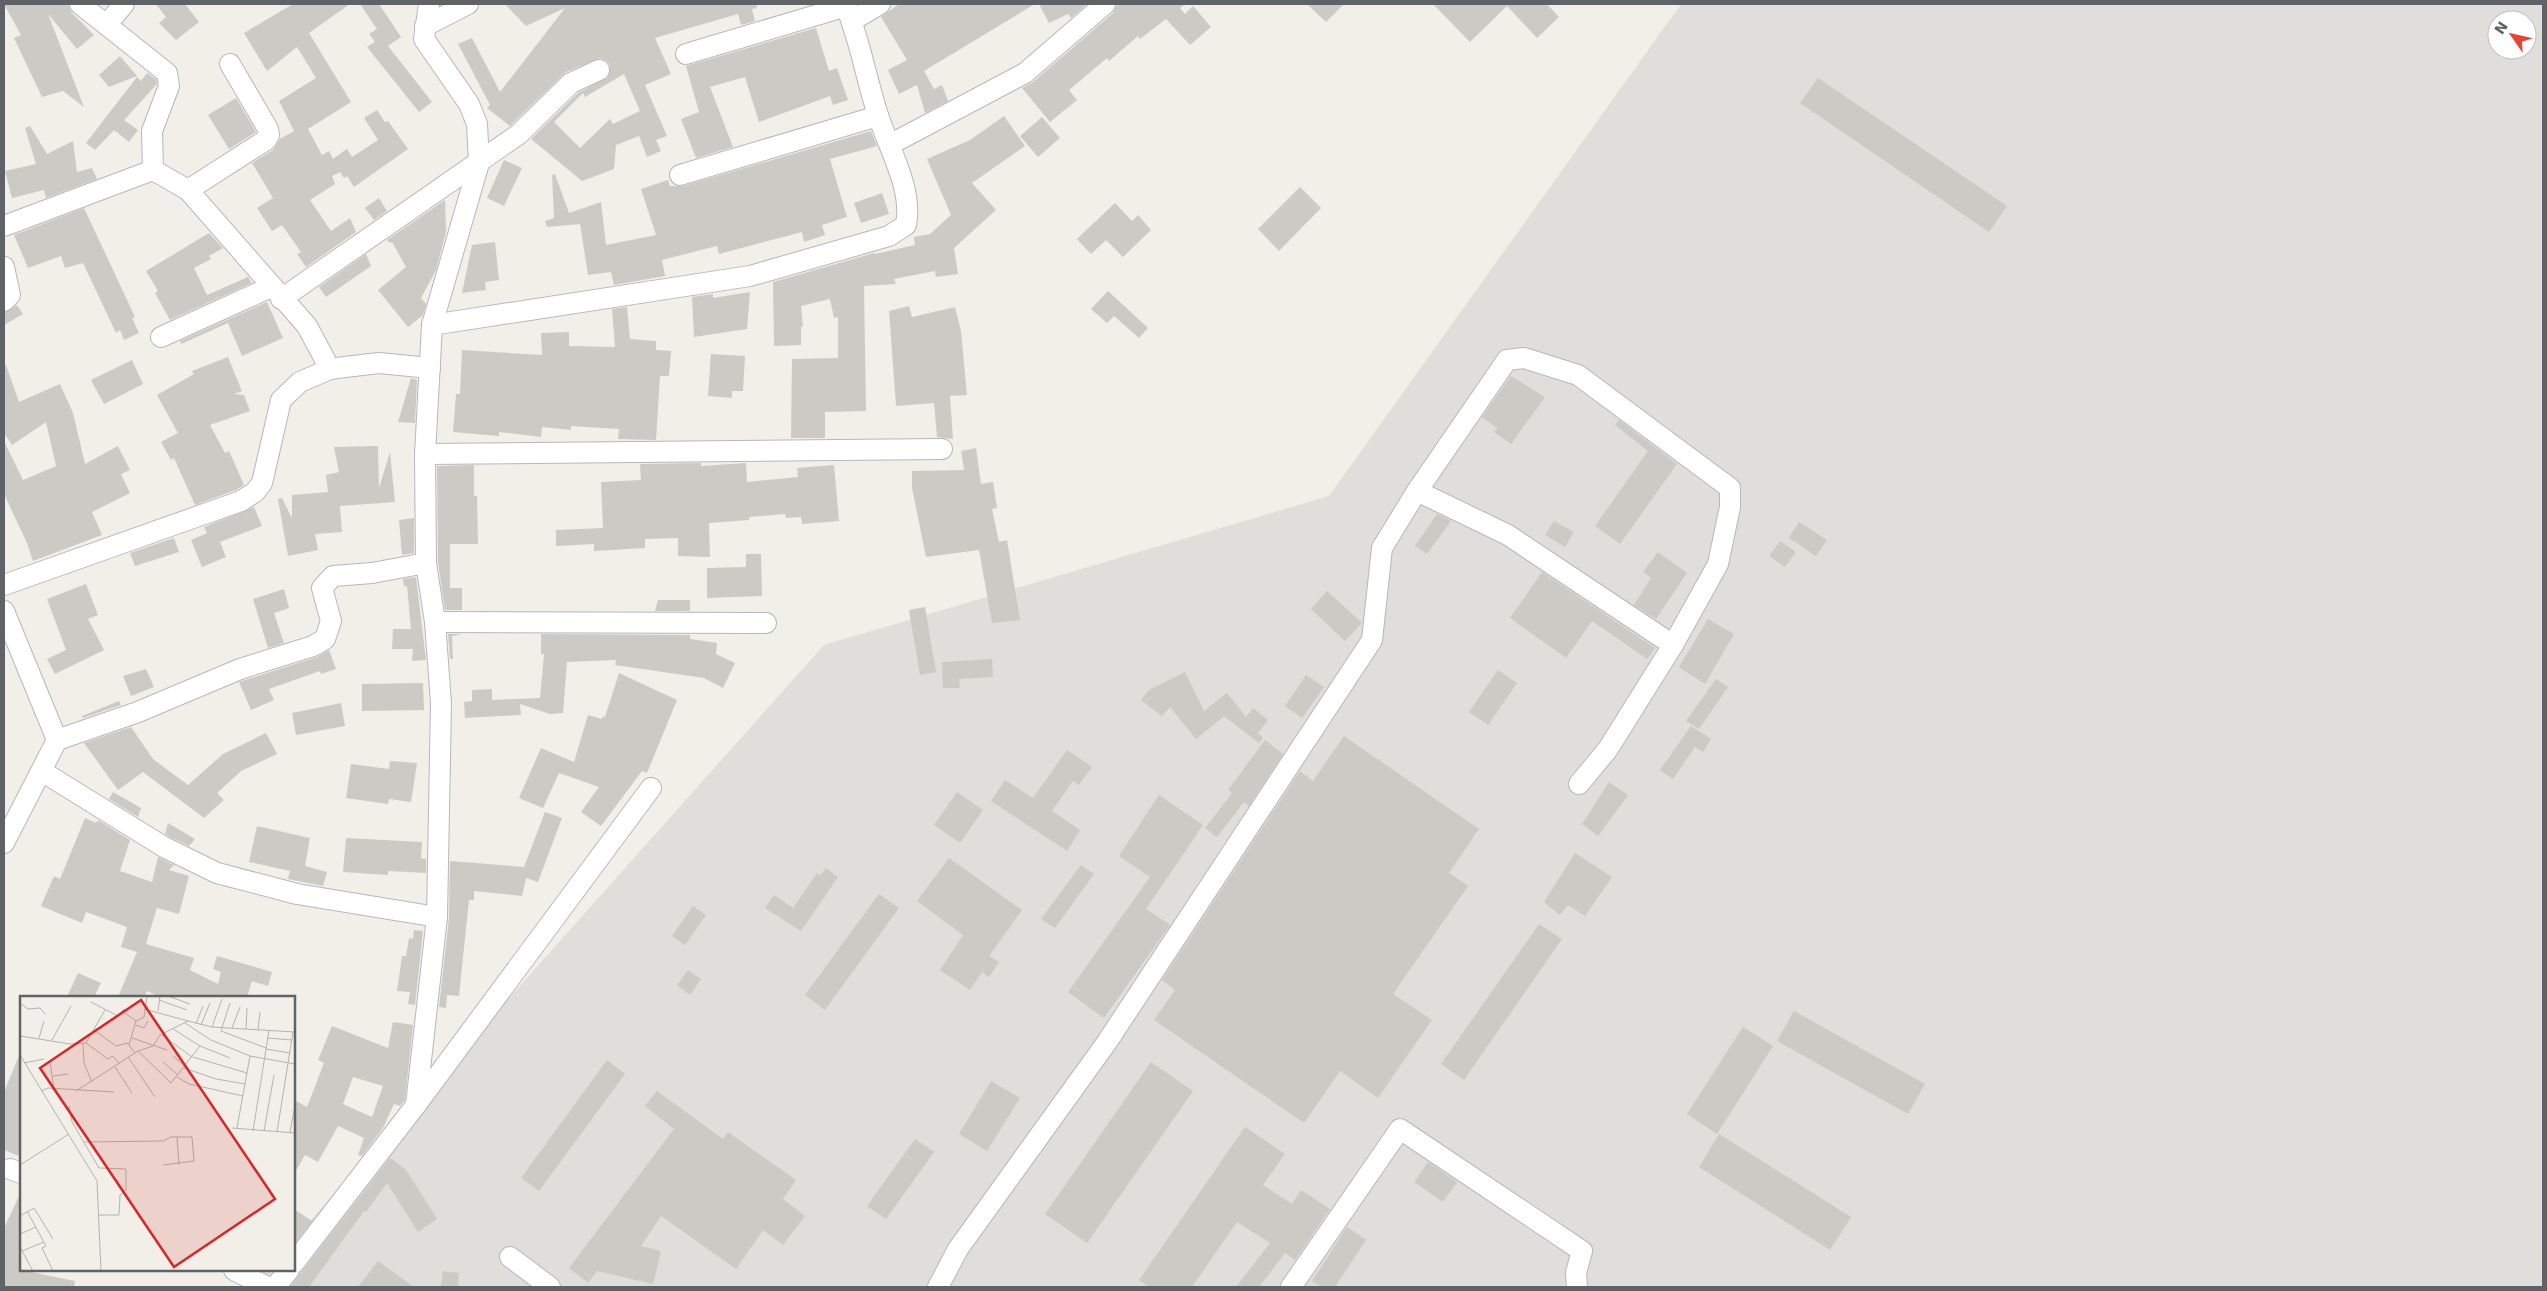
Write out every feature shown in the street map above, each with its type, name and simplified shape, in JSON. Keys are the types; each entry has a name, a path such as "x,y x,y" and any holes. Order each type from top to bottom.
{"street":[{"path":"80,4 167,73 169,86 152,131 153,170"},
{"path":"106,25 124,4"},
{"path":"416,1105 437,917 440,703 434,622 426,563 426,454 432,325 479,163 477,124 469,104 424,39 429,4"},
{"path":"425,26 468,4"},
{"path":"686,54 848,10 880,4"},
{"path":"891,144 1025,73 1106,4"},
{"path":"432,325 750,276 889,236 906,225 909,209 891,144 878,116 848,10"},
{"path":"188,190 266,140 269,135 268,129 230,64"},
{"path":"160,337 276,293 479,163 518,134 571,83 600,70"},
{"path":"680,175 878,116"},
{"path":"153,170 188,190 306,326 330,369"},
{"path":"4,226 153,170"},
{"path":"4,267 10,294 4,300"},
{"path":"938,1287 958,1249 1108,1042 1372,640 1382,548 1417,491 1507,360 1524,358 1578,375 1730,488 1730,507 1718,564 1673,645 1608,748 1579,784"},
{"path":"4,585 232,504 256,492 262,483 281,400 300,382 330,369 379,363 430,368"},
{"path":"426,454 942,450"},
{"path":"1417,491 1508,535 1673,645"},
{"path":"4,843 43,772 58,740 138,712 240,669 313,646 325,639 331,621 322,588 333,576 426,563"},
{"path":"4,611 58,740"},
{"path":"434,622 766,623"},
{"path":"43,772 164,847 217,873 297,894 437,917"},
{"path":"295,1263 416,1105 652,788"},
{"path":"1291,1287 1400,1129 1582,1251 1576,1273 1577,1287"},
{"path":"510,1257 550,1287"},
{"path":"236,1271 267,1287"},
{"path":"275,1287 288,1271"}],"shaded area":[{"path":"1681,4 2543,4 2543,1287 251,1287 265,1271 295,1271 295,1238 824,645 1329,496"}],"building":[{"path":"4,4 68,4 72,13 94,35 77,49 48,14 84,107 63,91 42,97 14,38 21,35"},
{"path":"156,4 185,4 199,22 176,40 159,23 166,17"},
{"path":"293,4 350,4 309,33 351,102 308,129 322,155 329,151 333,159 347,149 352,157 378,140 364,118 377,110 385,122 388,121 408,149 354,187 347,176 344,178 340,172 332,176 335,184 310,200 331,231 350,218 356,232 306,267 297,254 301,252 282,225 272,231 257,208 273,198 252,163 273,150 280,139 294,131 279,101 316,78 297,47 267,71 244,33"},
{"path":"360,4 379,4 401,37 388,46 432,102 419,112 367,47 375,42 369,34 377,29"},
{"path":"505,4 756,4 757,8 752,9 755,21 741,25 738,14 655,38 671,74 645,85 667,136 656,140 661,151 647,157 639,136 616,145 614,169 582,181 531,139 578,93 608,77 610,65 600,58 566,72 510,126 487,108 490,105 458,44 472,38 500,92 565,8 526,26","holes":["624,74 640,111 613,124 610,119 580,148 554,122 583,93 585,97"]},
{"path":"899,4 1035,4 924,71 934,89 942,85 948,101 925,113 917,85 899,94 888,70 907,60 881,17"},
{"path":"1039,4 1087,4 1071,18 1068,14 1049,23"},
{"path":"1117,4 1185,4 1180,8 1185,14 1193,6 1211,27 1190,45 1166,19 1140,39 1138,36 1109,61 1107,58 1069,90 1077,100 1050,122 1022,88 1033,82 1113,13"},
{"path":"1307,4 1344,4 1326,22"},
{"path":"1433,4 1547,4 1559,17 1537,38 1507,6 1470,42"},
{"path":"816,28 829,71 837,68 848,100 833,105 830,96 759,122 745,77 710,87 733,147 696,158 681,119 699,112 686,66"},
{"path":"120,56 137,76 109,87 99,75"},
{"path":"147,73 156,79 157,84 124,120 138,130 129,142 114,130 95,150 86,143 137,77 141,81"},
{"path":"1818,78 2007,206 1989,232 1800,103"},
{"path":"236,98 256,132 229,149 208,115"},
{"path":"1004,116 1025,146 972,183 996,210 954,248 958,274 936,277 935,271 894,279 896,284 864,286 866,411 825,412 825,438 791,438 792,359 838,358 838,317 834,318 830,299 801,306 803,326 801,327 801,345 774,346 773,282 874,253 915,245 914,237 930,234 951,215 927,159 970,140"},
{"path":"1042,117 1060,138 1038,157 1020,136"},
{"path":"30,126 47,154 73,141 77,172 92,168 97,179 46,198 44,190 12,198 5,171 36,164 25,128"},
{"path":"871,131 877,146 830,159 847,217 822,225 825,235 804,242 802,232 719,254 717,246 662,260 665,276 614,285 611,272 588,275 580,224 547,227 545,221 554,218 552,175 555,174 569,213 601,202 606,245 656,235 641,189 668,180 670,186 683,186"},
{"path":"504,160 522,168 504,206 487,198"},
{"path":"1300,187 1321,208 1279,251 1258,229"},
{"path":"882,193 889,214 861,223 854,203"},
{"path":"379,198 387,211 374,220 365,208"},
{"path":"445,200 446,232 436,270 421,298 426,304 423,315 408,327 378,290 406,267 392,242 390,243 387,240"},
{"path":"1115,203 1132,221 1138,215 1151,230 1123,257 1106,240 1091,254 1077,239"},
{"path":"84,208 135,317 132,318 139,333 124,340 120,330 116,333 83,263 65,268 61,256 28,268 14,235"},
{"path":"209,233 223,248 209,256 211,259 194,268 207,295 248,277 252,283 170,320 155,293 158,291 146,271"},
{"path":"495,242 499,280 485,282 486,290 462,293 472,245"},
{"path":"366,254 371,266 326,297 319,287"},
{"path":"1108,291 1148,328 1139,338 1114,316 1107,323 1091,309"},
{"path":"750,292 747,329 694,337 692,297 713,294 713,298"},
{"path":"267,302 283,338 242,356 228,323 181,344 180,341"},
{"path":"17,305 23,314 4,325 4,313"},
{"path":"909,306 912,317 955,307 961,331 967,395 950,396 953,439 937,437 934,403 896,406 889,311"},
{"path":"627,307 630,339 656,341 656,350 671,351 669,376 660,376 656,440 618,439 619,429 571,426 571,430 542,427 541,437 499,432 499,436 453,432 456,394 460,394 462,350 542,355 541,333 569,332 569,346 615,347 612,309"},
{"path":"711,354 745,356 743,391 732,391 732,398 708,396"},
{"path":"228,357 242,391 234,394 244,395 250,411 210,425 225,453 229,451 244,485 236,490 195,505 174,458 171,460 161,442 178,433 157,395 194,374 192,371"},
{"path":"132,360 143,384 104,404 91,380"},
{"path":"4,365 6,365 19,402 60,384 73,413 85,464 118,446 130,470 121,474 130,493 92,512 102,535 33,561 27,543 4,494 4,441 23,480 56,466 46,422 12,445 4,433"},
{"path":"1511,376 1545,397 1511,444 1494,432 1497,428 1482,417"},
{"path":"411,378 417,380 415,423 398,422"},
{"path":"1619,420 1677,464 1620,544 1595,526 1648,451 1615,425"},
{"path":"378,446 379,488 390,452 395,502 340,506 342,532 315,534 318,550 288,556 278,499 282,498 292,518 292,495 328,492 326,475 339,472 334,447"},
{"path":"976,448 981,484 993,482 997,508 992,509 999,542 1007,540 1020,620 992,623 979,550 926,557 912,488 912,471 964,470 961,451"},
{"path":"701,463 701,466 746,463 747,482 798,477 797,468 834,465 839,521 802,524 801,517 786,518 785,514 749,517 749,520 709,523 710,557 678,556 678,538 645,539 645,548 594,551 594,544 556,546 556,530 603,528 601,482 641,480 640,464"},
{"path":"474,465 474,496 477,496 478,544 450,544 450,588 462,588 462,610 445,610 438,562 437,466"},
{"path":"254,507 262,526 220,542 226,557 202,567 191,540 207,533 204,527"},
{"path":"1437,514 1451,521 1427,554 1415,546"},
{"path":"414,518 414,553 402,555 399,520"},
{"path":"1554,521 1574,532 1565,547 1545,535"},
{"path":"1799,522 1827,540 1816,556 1789,538"},
{"path":"174,538 179,552 135,566 130,553"},
{"path":"1780,541 1796,552 1785,567 1769,556"},
{"path":"1658,552 1687,573 1656,619 1634,605 1651,578 1643,572"},
{"path":"746,554 761,554 762,596 707,598 707,568 746,567"},
{"path":"1542,572 1655,648 1647,659 1592,621 1566,658 1510,618"},
{"path":"416,577 426,660 412,661 413,649 392,649 393,629 411,629 407,586 404,586 403,579"},
{"path":"86,584 98,615 88,619 104,650 55,674 47,659 66,650 47,599"},
{"path":"284,589 289,608 274,613 284,643 268,648 253,599"},
{"path":"1327,591 1362,623 1345,641 1311,609"},
{"path":"658,600 690,600 690,611 655,611"},
{"path":"925,607 936,672 920,675 909,610"},
{"path":"1708,619 1734,634 1705,684 1679,667"},
{"path":"448,634 462,634 452,636 453,659 450,659"},
{"path":"541,634 690,635 690,639 717,643 716,654 735,663 723,688 704,678 615,665 616,660 567,662 563,713 550,714 520,704 521,715 465,718 464,702 472,701 472,690 492,689 492,700 540,698 544,654 541,654"},
{"path":"329,650 336,669 321,674 320,671 269,689 274,700 251,710 239,682 317,657"},
{"path":"992,659 993,677 959,679 960,688 943,688 942,662"},
{"path":"146,669 154,687 131,696 123,676"},
{"path":"1498,670 1517,683 1488,725 1469,712"},
{"path":"1185,672 1204,711 1227,693 1246,717 1253,708 1268,720 1258,733 1263,738 1259,743 1224,716 1196,739 1170,707 1162,716 1141,700 1149,690"},
{"path":"619,673 677,700 647,773 642,771 601,826 581,812 599,787 559,773 543,808 519,798 541,748 574,762 588,715 602,719 603,716 605,717"},
{"path":"1306,675 1324,687 1302,718 1285,706"},
{"path":"1716,679 1728,687 1699,729 1686,721"},
{"path":"423,683 424,710 362,711 362,684"},
{"path":"119,701 121,705 83,718 82,716"},
{"path":"341,703 345,726 296,735 292,713"},
{"path":"1691,726 1711,739 1703,752 1695,747 1673,779 1660,770"},
{"path":"131,727 153,759 188,785 223,754 266,733 277,754 241,771 217,793 224,800 204,818 143,772 118,790 84,743"},
{"path":"1344,736 1479,829 1449,873 1468,886 1393,994 1432,1020 1378,1098 1340,1071 1304,1123 1154,1020 1175,990 1162,980 1300,771 1313,781"},
{"path":"1265,740 1283,754 1249,806 1244,802 1217,837 1205,828 1232,793 1228,790"},
{"path":"1067,750 1092,767 1079,785 1073,781 1052,811 1080,830 1067,851 991,801 1005,780 1033,798"},
{"path":"390,761 417,763 411,802 389,799 388,804 346,798 351,764 389,769"},
{"path":"1609,782 1628,795 1598,836 1582,824"},
{"path":"113,792 141,808 138,817 109,799"},
{"path":"957,792 983,810 960,843 934,825"},
{"path":"1159,795 1203,825 1146,909 1170,925 1104,1018 1068,992 1150,877 1119,856"},
{"path":"545,812 562,818 538,882 526,878 522,896 474,891 474,900 469,900 459,996 447,995 446,1008 439,1007 449,918 450,861 524,867"},
{"path":"85,818 96,823 98,820 130,840 120,871 152,882 158,857 174,865 169,870 189,876 179,914 157,908 146,944 194,958 190,970 218,984 221,972 213,969 217,956 272,972 268,986 252,981 247,996 158,996 147,991 144,996 118,996 137,952 121,947 127,927 86,912 82,923 41,906 54,876 60,879"},
{"path":"168,823 195,839 189,846 170,837 165,834"},
{"path":"257,826 310,838 305,866 327,872 323,886 288,879 290,871 249,862"},
{"path":"346,838 422,842 421,858 426,859 426,873 388,871 388,875 343,872"},
{"path":"1575,853 1612,877 1585,916 1568,905 1560,915 1544,902"},
{"path":"949,858 1022,910 989,956 999,962 989,977 982,972 970,990 940,970 963,935 917,901"},
{"path":"1081,865 1094,874 1055,928 1041,919"},
{"path":"826,868 838,877 801,931 765,908 774,895 793,908 817,873 821,875"},
{"path":"879,894 899,908 825,1010 805,995"},
{"path":"693,906 706,915 685,945 672,936"},
{"path":"1539,924 1562,939 1464,1080 1441,1064"},
{"path":"414,930 423,931 415,1005 408,1004 410,992 397,991 402,956 406,956 409,938 413,939"},
{"path":"688,970 701,979 690,995 677,985"},
{"path":"78,973 101,983 94,996 67,996"},
{"path":"1794,1011 1925,1084 1908,1114 1777,1041"},
{"path":"393,1022 413,1025 405,1100 400,1106 394,1104 383,1128 362,1156 358,1155 364,1138 338,1126 318,1162 305,1155 295,1172 295,1101 307,1107 324,1063 318,1060 332,1026 388,1048","holes":["353,1077 383,1086 372,1117 343,1104"]},
{"path":"1743,1027 1773,1046 1717,1134 1687,1114"},
{"path":"20,1053 20,1157 4,1150 4,1092"},
{"path":"607,1060 625,1074 539,1191 521,1178"},
{"path":"1151,1062 1193,1091 1087,1243 1045,1214"},
{"path":"991,1081 1020,1098 987,1151 959,1134"},
{"path":"657,1091 723,1139 728,1132 796,1180 783,1199 805,1216 783,1245 763,1230 736,1269 661,1216 641,1246 661,1251 653,1284 597,1271 588,1283 569,1268 674,1129 645,1106"},
{"path":"1245,1127 1285,1154 1263,1185 1292,1204 1301,1190 1330,1209 1295,1260 1285,1253 1259,1287 1236,1287 1270,1243 1237,1222 1192,1287 1149,1287 1139,1280"},
{"path":"1719,1134 1851,1217 1830,1250 1699,1167"},
{"path":"915,1139 934,1152 886,1219 867,1206"},
{"path":"390,1158 406,1170 437,1219 418,1232 387,1183 366,1212 364,1211 309,1287 290,1287"},
{"path":"1428,1162 1457,1182 1443,1202 1414,1182"},
{"path":"20,1194 20,1271 75,1281 74,1287 4,1287 4,1228"},
{"path":"295,1210 312,1221 295,1243"},
{"path":"1347,1227 1366,1240 1335,1287 1322,1287 1312,1281"},
{"path":"378,1261 414,1287 358,1287"},
{"path":"443,1271 459,1273 458,1287 441,1287"}]}
